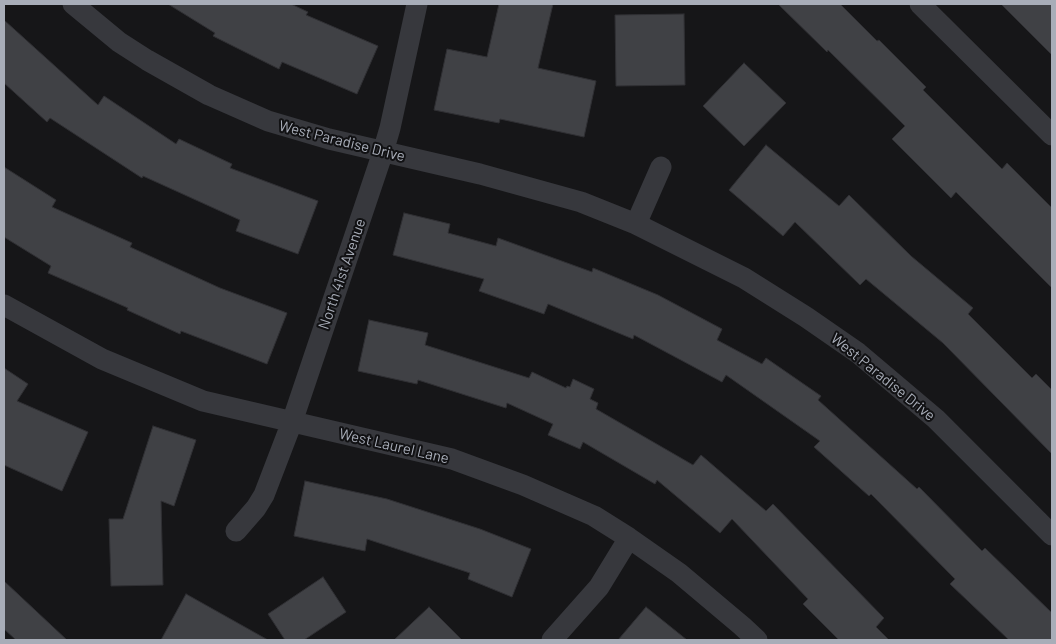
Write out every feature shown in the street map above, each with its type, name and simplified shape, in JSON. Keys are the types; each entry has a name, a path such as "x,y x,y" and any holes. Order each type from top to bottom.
{"street":[{"name":"West Paradise Drive","path":"73,4 94,23 147,60 216,98 268,121 298,131 480,174 581,202 636,224 744,278 858,353 936,419 1052,535"},
{"name":"North 41st Avenue","path":"236,531 256,508 264,495 292,422 383,152 417,4"},
{"path":"920,4 1052,135"},
{"path":"636,224 661,167"},
{"name":"West Laurel Lane","path":"4,305 102,359 204,401 452,459 523,485 594,516 679,573 757,640"},
{"path":"552,640 599,587 629,538"}],"building":[{"path":"168,4 291,4 308,12 306,15 378,46 357,94 282,62 279,69 213,36 215,33"},
{"path":"499,4 553,4 538,68 596,81 584,137 500,119 499,123 434,110 447,49 487,57"},
{"path":"778,4 840,4 926,87 923,90 1002,169 1007,163 1052,208 1052,288 956,192 951,198 892,139 905,126"},
{"path":"1001,4 1052,4 1052,55"},
{"path":"684,14 685,85 616,86 615,15"},
{"path":"4,20 98,105 104,96 176,144 179,139 232,164 230,168 318,201 298,254 236,231 240,220 143,176 142,178 50,118 47,122 4,83"},
{"path":"744,63 786,103 744,146 703,106"},
{"path":"766,145 839,206 849,195 911,256 973,308 968,314 1032,378 1036,374 1052,390 1052,454 943,343 866,279 860,285 795,222 783,236 729,190"},
{"path":"4,167 56,200 52,207 132,243 130,247 220,288 287,313 267,364 181,331 180,334 127,310 128,308 48,273 51,266 4,237"},
{"path":"404,213 450,224 448,233 496,246 498,238 592,272 593,268 658,295 722,329 717,340 762,364 766,358 821,396 818,400 917,489 919,487 982,551 985,548 1052,613 1052,640 1009,640 950,584 955,579 871,494 869,496 814,447 820,441 726,375 722,382 634,335 633,339 548,304 544,314 479,291 484,279 393,255"},
{"path":"369,320 428,333 425,345 529,378 532,372 566,388 567,386 570,387 573,379 594,389 590,399 598,403 596,409 693,465 701,455 766,511 773,504 884,618 876,627 889,640 839,640 803,604 808,599 732,519 720,533 657,480 655,484 583,442 580,449 548,435 553,424 507,403 506,408 418,380 417,384 358,371"},
{"path":"4,368 28,384 17,401 88,432 62,491 4,465"},
{"path":"153,426 196,440 174,506 161,501 163,585 111,586 109,519 123,519"},
{"path":"305,481 387,499 480,529 531,549 512,597 468,579 470,573 367,539 365,551 294,536"},
{"path":"323,577 346,612 304,640 285,640 268,614"},
{"path":"4,581 67,640 16,640 4,629"},
{"path":"186,594 268,640 161,640"},
{"path":"429,607 462,640 394,640"},
{"path":"646,607 687,640 618,640"}]}
